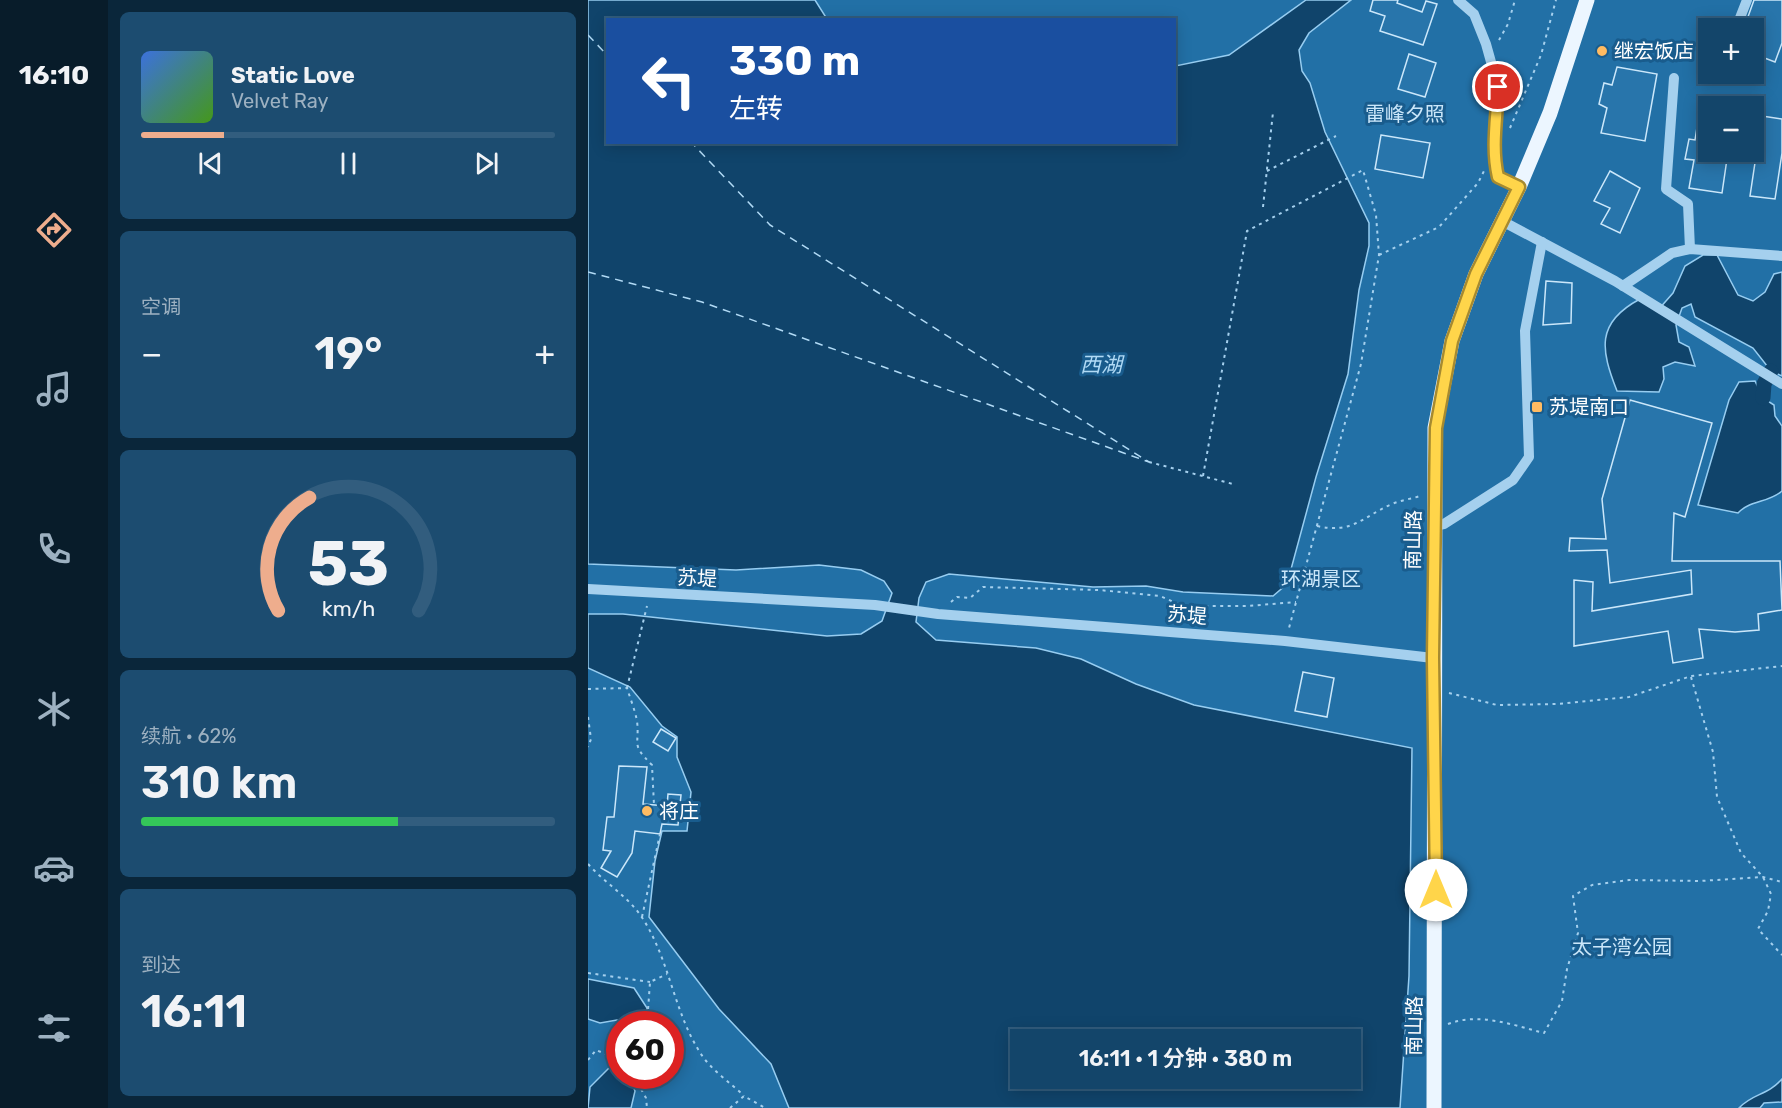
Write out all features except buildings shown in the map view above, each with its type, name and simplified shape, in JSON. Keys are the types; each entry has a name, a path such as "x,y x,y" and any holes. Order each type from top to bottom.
{"main road":[{"name":"南山路","path":"1434,1108 1436,690 1433,658 1436,428 1452,341 1476,274 1519,187 1550,113 1587,0"}],"street":[{"path":"1458,0 1474,14 1498,87 1493,154 1498,177 1519,187"},
{"path":"1740,18 1747,0"},
{"path":"1674,78 1666,189 1688,204 1690,249"},
{"path":"1502,221 1623,286 1782,384"},
{"path":"1434,526 1444,524 1514,480 1529,458 1525,331 1542,242"},
{"path":"1623,286 1672,253 1690,249 1782,256"},
{"name":"苏堤","path":"588,589 875,605 938,614 1285,641 1433,658"}],"path":[{"path":"1489,55 1508,24 1515,0"},
{"path":"1263,207 1273,112"},
{"path":"1267,171 1336,136"},
{"path":"1203,476 1247,231 1363,170 1376,215 1379,255 1361,364 1285,641"},
{"path":"1149,462 1233,484"},
{"path":"1317,526 1333,530 1349,528 1393,503 1435,493"},
{"path":"938,614 957,597 970,597 983,587 1160,596 1183,606 1247,606 1296,602"},
{"path":"647,613 627,688 637,722 635,740 641,754 652,765 654,805"},
{"path":"1436,690 1497,705 1557,704 1629,697 1691,676 1782,666"},
{"path":"1691,676 1713,752 1717,797 1741,853 1763,877 1772,894 1768,910 1758,929 1782,955"},
{"path":"588,689 627,688"},
{"path":"588,717 591,740 588,747"},
{"path":"642,917 660,834"},
{"path":"588,864 631,903 642,917 663,954 668,974 701,1055 744,1096 765,1108"},
{"path":"1435,1030 1463,1018 1500,1021 1544,1033 1562,1000 1567,969 1578,933 1573,896 1592,885 1629,880 1700,881 1763,877 1782,882"},
{"path":"588,972 650,982 668,974"},
{"path":"648,1011 650,982"},
{"path":"588,1060 597,1050 606,1054"},
{"path":"641,1089 646,1098 646,1108"},
{"path":"730,1108 744,1096"}],"green space":[{"name":"环湖景区","path":"588,0 1782,0 1782,1108 588,1108"}],"water":[{"name":"西湖","path":"588,0 815,0 826,18 606,18 606,144 1176,144 1176,66 1229,55 1306,0 1351,0 1309,33 1299,50 1302,71 1310,83 1325,132 1369,223 1369,246 1359,290 1348,374 1316,477 1287,584 1273,596 1183,592 1146,586 1093,587 949,574 926,582 919,598 916,622 936,640 1036,648 1081,659 1136,684 1194,705 1412,748 1409,976 1400,1108 789,1108 771,1064 719,1009 649,917 655,861 662,831 687,831 691,792 677,757 677,737 662,726 630,687 588,668 588,614 623,614 827,636 861,634 882,621 892,593 884,581 861,570 819,565 736,570 588,564"},
{"path":"1703,255 1717,255 1738,295 1753,301 1765,292 1774,274 1782,272 1782,376 1771,371 1753,348 1695,317 1691,304 1682,308 1676,325 1679,342 1689,347 1695,366 1675,362 1663,367 1664,379 1659,392 1617,391 1605,350 1609,328 1615,318 1625,308 1640,299 1658,310 1673,293 1685,266"},
{"path":"1755,381 1763,398 1774,405 1775,416 1782,426 1782,491 1738,513 1698,505 1729,400 1739,382"},
{"path":"588,979 634,988 647,1008 647,1011 606,1011 606,1022 600,1023 588,1019"},
{"path":"606,1071 606,1089 634,1089 631,1108 588,1108 590,1087"},
{"path":"1782,1079 1782,1102 1764,1103 1760,1108 1739,1108 1771,1089"}],"waterway":[{"path":"1763,398 1764,384 1771,371"}],"ferry route":[{"path":"588,35 606,54"},
{"path":"588,272 702,302 1149,462 770,225 693,144"}],"place":[{"name":"继宏饭店","path":"1602,51"},
{"name":"苏堤南口","path":"1537,407"},
{"name":"将庄","path":"647,811"}],"route":[{"path":"1436,890 1436,690 1433,658 1436,428 1452,341 1476,274 1519,187 1498,177 1493,154 1498,87"}],"park label":[{"name":"雷峰夕照","path":"1405,114"},
{"name":"太子湾公园","path":"1622,947"}]}
